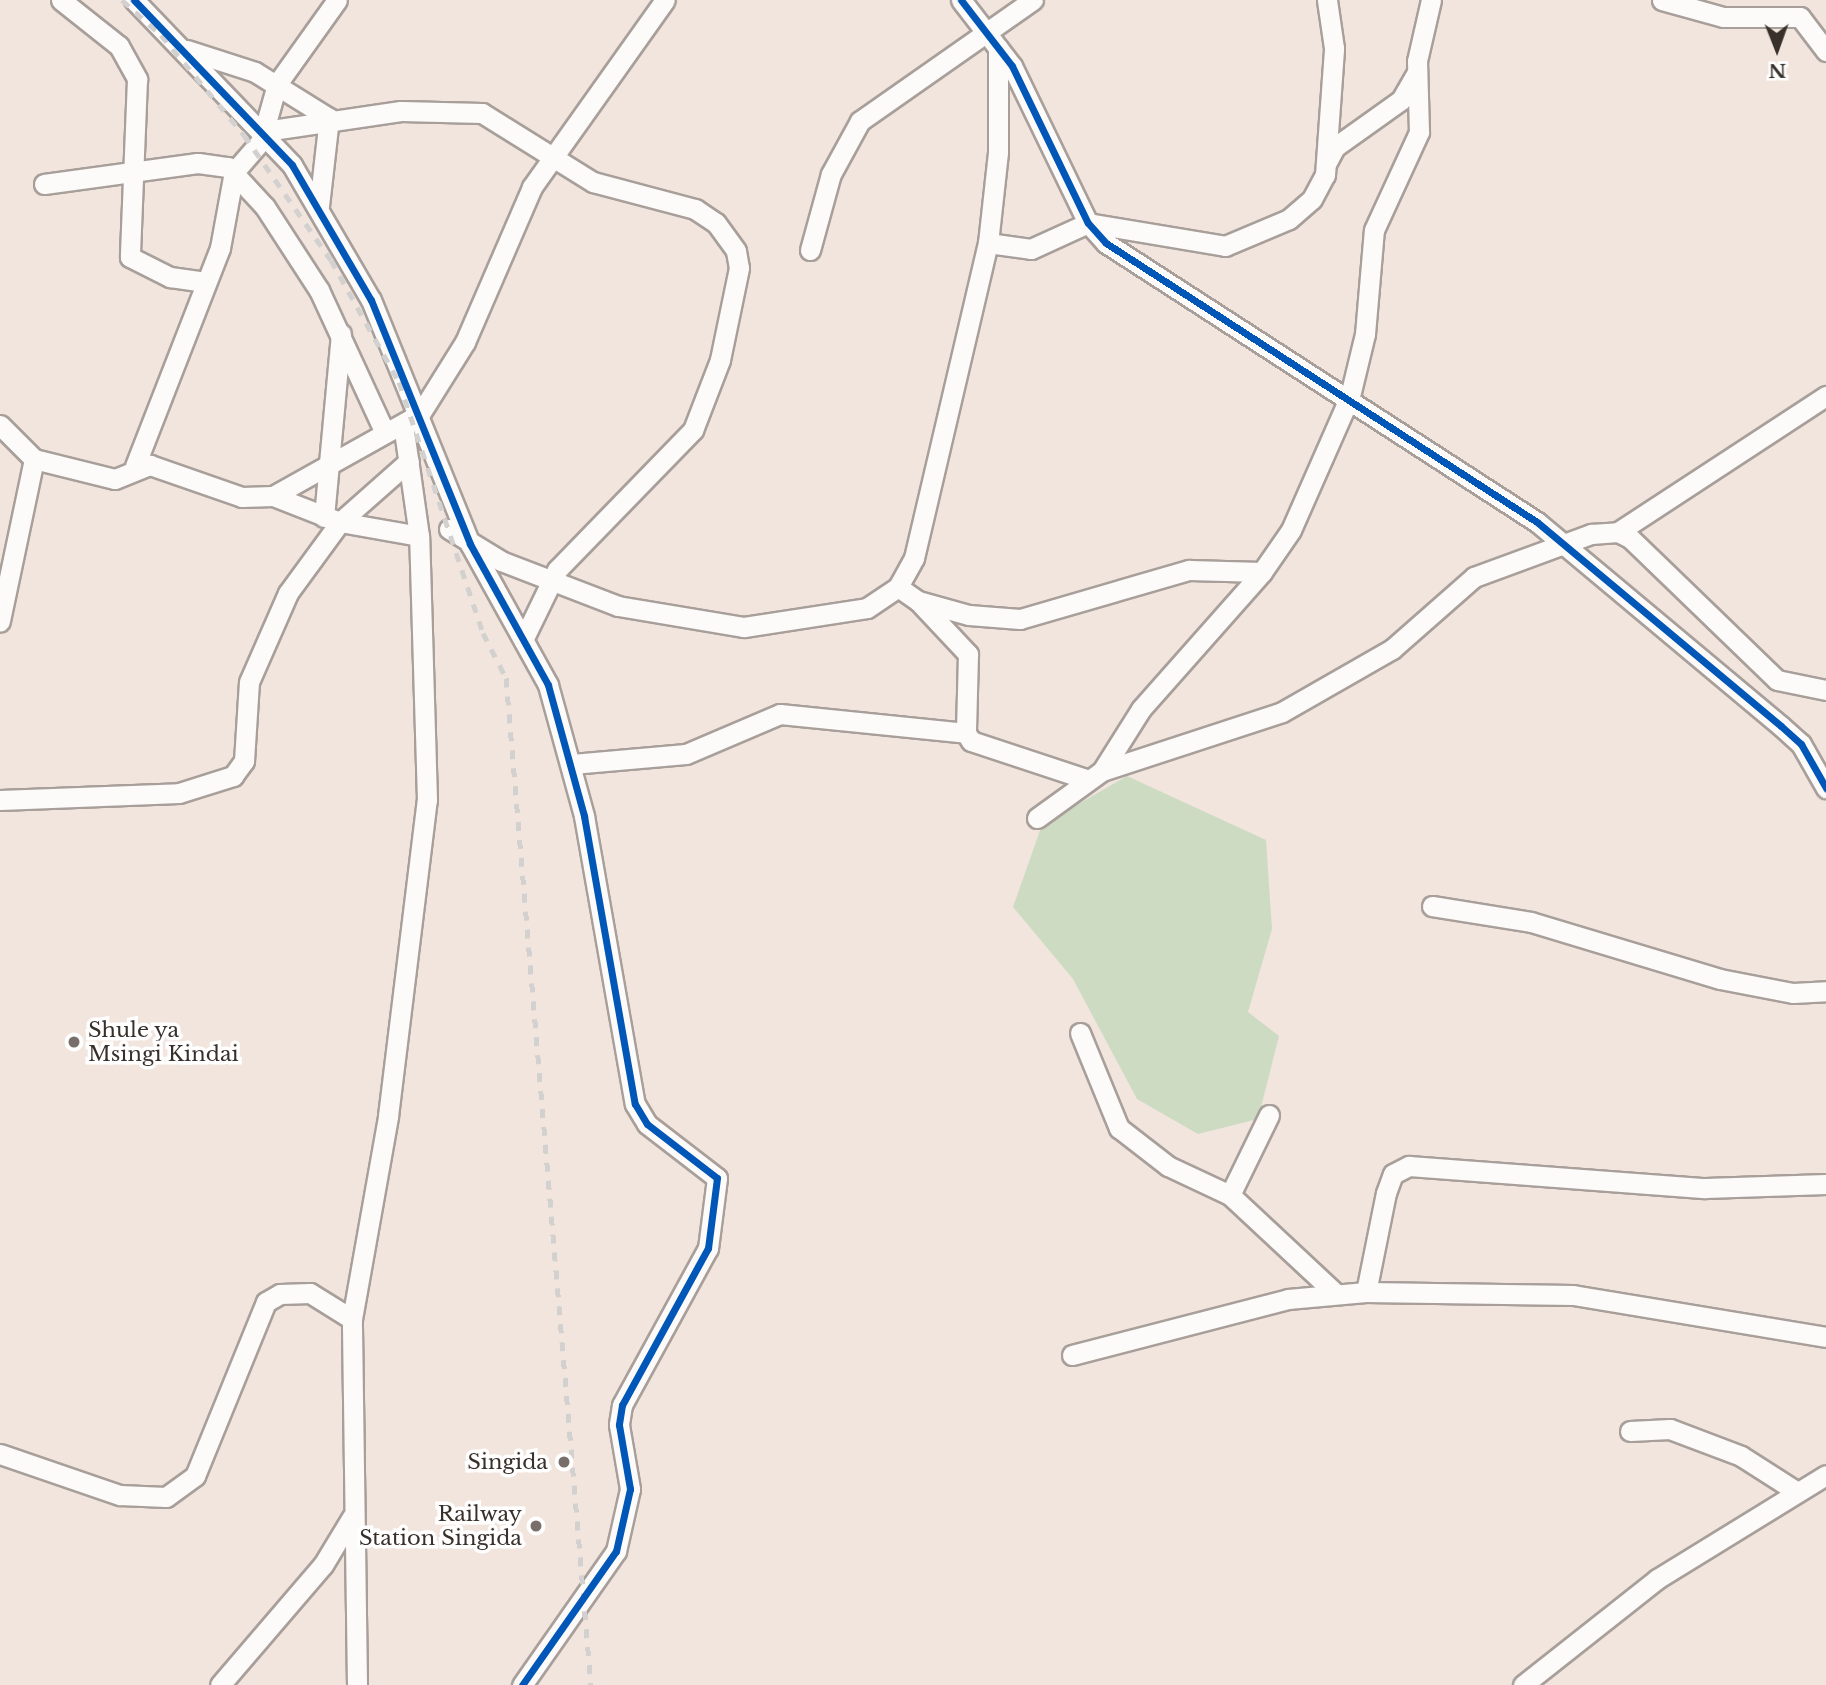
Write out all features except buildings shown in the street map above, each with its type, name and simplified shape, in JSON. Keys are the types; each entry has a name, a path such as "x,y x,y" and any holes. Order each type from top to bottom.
{"street":[{"path":"61,0 132,64 138,100 131,174 130,257 170,277 206,282"},
{"path":"134,0 187,50 265,131 319,206 371,300 420,414 470,544 548,685 572,764 635,1104 647,1124 717,1178 718,1187 708,1248 622,1405 619,1425 630,1489 616,1551 522,1685"},
{"path":"135,466 220,248 234,172 265,131 277,84 337,0"},
{"path":"273,496 326,464 420,414 465,342 517,217 551,158 665,0"},
{"path":"961,0 993,41 1088,223 1132,261 1350,396 1562,543 1801,744 1826,788"},
{"path":"810,250 831,174 860,121 993,41 1033,0"},
{"path":"988,243 1031,249 1088,223 1201,246 1249,241 1307,204 1322,184 1327,162 1334,48 1327,0"},
{"path":"1037,818 1094,775 1174,668 1262,572 1291,530 1350,396 1365,334 1374,230 1419,132 1417,74 1431,0"},
{"path":"1662,0 1723,17 1800,16 1826,51"},
{"path":"449,529 470,544 551,581 618,606 744,627 867,608 898,587 922,530 988,243 993,41"},
{"path":"187,50 211,54 277,84 329,118"},
{"path":"1327,162 1335,147 1401,100 1417,74"},
{"path":"265,131 292,131 329,118 431,108 482,113 551,158 617,193 695,209 727,238 739,268 714,386 693,430 551,581 524,638"},
{"path":"319,206 329,118"},
{"path":"44,184 210,162 234,172 288,238 342,332 384,433"},
{"path":"332,520 326,464 342,332"},
{"path":"572,764 686,754 780,714 966,733 980,746 1094,775 1282,712 1392,649 1474,577 1562,543 1618,532 1826,396"},
{"path":"357,1685 352,1517 352,1319 388,1116 427,800 419,536 403,424"},
{"path":"0,425 34,460 104,478 135,466 171,470 242,497 273,496 332,520 419,536"},
{"path":"0,621 34,460"},
{"path":"0,800 179,793 233,776 244,761 249,682 270,625 332,520 409,461"},
{"path":"1618,532 1729,628 1763,670 1777,680 1826,690"},
{"path":"918,601 969,615 1020,619 1189,570 1262,572"},
{"path":"898,587 918,601 968,654 966,733"},
{"path":"1433,906 1531,922 1720,979 1793,993 1826,991"},
{"path":"1080,1033 1119,1128 1168,1166 1230,1195 1335,1293"},
{"path":"1230,1195 1269,1115"},
{"path":"1366,1292 1386,1193 1399,1168 1705,1188 1826,1184"},
{"path":"1072,1355 1245,1308 1335,1293 1366,1292 1573,1295 1826,1337"},
{"path":"0,1454 120,1495 166,1497 195,1476 267,1302 280,1294 310,1293 352,1319"},
{"path":"1630,1431 1670,1429 1741,1456 1796,1491"},
{"path":"1523,1685 1541,1678 1637,1593 1757,1522 1796,1491 1826,1475"},
{"path":"220,1685 323,1565 352,1517"}],"green space":[{"path":"1127,776 1266,840 1272,929 1248,1012 1279,1036 1258,1119 1198,1134 1137,1099 1073,979 1013,907 1042,825"}],"railway":[{"path":"122,0 161,35 244,135 331,260 399,382 483,633 506,678 591,1685"}],"cycle path":[{"path":"134,0 292,165 371,300 470,544 548,685 584,816 635,1104 647,1124 717,1178 708,1248 622,1405 619,1425 630,1489 616,1551 522,1685"},
{"path":"961,0 1012,66 1088,223 1106,243 1537,522 1801,744 1826,788"}],"place":[{"name":"Shule ya Msingi Kindai","path":"74,1042"},
{"name":"Singida","path":"564,1462"},
{"name":"Railway Station Singida","path":"536,1526"}]}
